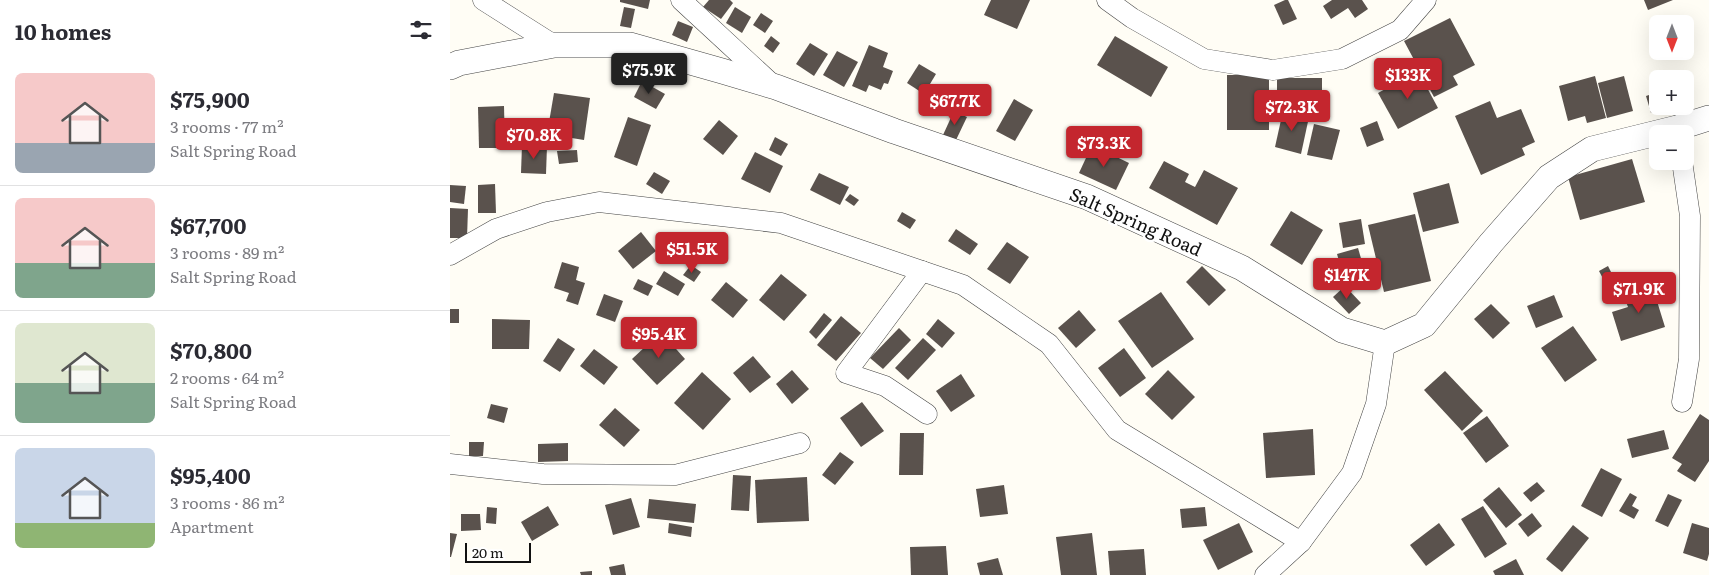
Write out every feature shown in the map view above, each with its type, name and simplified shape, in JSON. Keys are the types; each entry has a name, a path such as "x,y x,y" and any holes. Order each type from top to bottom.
{"street":[{"path":"484,0 554,45"},
{"path":"681,0 776,87"},
{"path":"1107,0 1132,18 1204,59 1274,70 1342,59 1400,30 1426,0"},
{"name":"Salt Spring Road","path":"450,67 459,63 554,45 630,45 776,87 894,131 1087,197 1242,268 1342,330 1385,343"},
{"path":"1692,125 1709,118"},
{"path":"1265,575 1301,542 1352,473 1376,404 1385,343 1424,325 1549,176 1592,149 1649,137"},
{"path":"1682,402 1689,359 1690,216 1683,170"},
{"path":"450,255 496,230 547,212 599,202 781,223 963,285 1049,344 1117,430 1301,542"},
{"path":"922,271 846,373 885,386 927,414"},
{"path":"450,464 544,474 675,475 800,444"}],"building":[{"path":"620,0 650,0 648,9 620,2"},
{"path":"709,0 730,0 733,3 721,19 703,7"},
{"path":"991,0 1030,0 1017,29 984,15"},
{"path":"1288,0 1297,19 1283,25 1274,5"},
{"path":"1332,0 1362,0 1368,9 1355,18 1348,8 1331,19 1323,6"},
{"path":"1644,0 1673,0 1648,10"},
{"path":"624,7 635,9 631,28 620,26"},
{"path":"735,7 751,17 742,33 726,23"},
{"path":"761,13 773,21 765,33 753,25"},
{"path":"1450,18 1475,65 1453,76 1458,85 1434,97 1404,41"},
{"path":"678,21 693,27 687,42 672,35"},
{"path":"771,36 780,43 773,53 764,46"},
{"path":"1115,36 1168,67 1151,97 1097,65"},
{"path":"810,43 828,54 814,76 796,64"},
{"path":"869,45 888,53 883,67 893,71 888,84 884,83 881,90 869,85 866,92 852,86"},
{"path":"837,51 858,62 844,87 823,75"},
{"path":"919,64 936,74 924,94 907,83"},
{"path":"1418,71 1438,108 1398,129 1378,93"},
{"path":"1227,75 1269,75 1269,130 1227,130"},
{"path":"1595,76 1606,118 1587,123 1585,116 1568,121 1559,86"},
{"path":"1624,76 1633,111 1607,118 1598,83"},
{"path":"1277,78 1322,78 1322,100 1277,100"},
{"path":"642,81 665,94 656,109 634,97"},
{"path":"554,93 590,98 584,140 547,134"},
{"path":"1649,95 1649,106 1646,96"},
{"path":"1014,99 1033,110 1015,141 996,131"},
{"path":"1490,101 1497,118 1521,109 1535,142 1522,148 1525,155 1481,175 1455,116"},
{"path":"504,106 505,148 479,148 478,107"},
{"path":"954,111 967,117 956,140 943,135"},
{"path":"1283,111 1309,117 1301,154 1275,147"},
{"path":"628,117 651,125 637,166 614,157"},
{"path":"719,120 738,136 723,155 703,139"},
{"path":"1377,121 1384,140 1367,147 1360,128"},
{"path":"1314,124 1340,130 1332,160 1307,155"},
{"path":"775,137 788,144 781,156 769,150"},
{"path":"522,145 547,146 546,174 521,173"},
{"path":"1092,145 1129,163 1116,190 1079,173"},
{"path":"577,150 578,162 559,164 557,151"},
{"path":"755,152 783,166 770,193 741,179"},
{"path":"1632,159 1645,202 1580,220 1568,177"},
{"path":"1164,161 1189,174 1185,182 1195,187 1204,170 1238,188 1217,225 1149,188"},
{"path":"654,172 670,181 662,194 646,184"},
{"path":"819,173 849,187 840,205 810,190"},
{"path":"1449,183 1459,223 1423,232 1413,193"},
{"path":"495,184 496,213 478,213 478,185"},
{"path":"450,185 466,186 464,204 450,202"},
{"path":"850,194 859,200 854,206 845,200"},
{"path":"450,208 468,209 467,238 450,238"},
{"path":"1291,211 1323,230 1302,265 1270,245"},
{"path":"902,212 916,220 910,229 897,221"},
{"path":"1415,214 1431,281 1384,292 1368,225"},
{"path":"1361,219 1365,244 1343,248 1339,223"},
{"path":"956,229 978,244 970,255 948,241"},
{"path":"641,232 656,251 633,269 618,251"},
{"path":"1007,242 1029,257 1010,284 987,269"},
{"path":"1358,248 1367,279 1346,285 1337,254"},
{"path":"562,262 579,267 576,280 585,283 578,305 566,301 569,293 554,288"},
{"path":"691,265 701,272 694,282 683,275"},
{"path":"1202,266 1226,290 1209,306 1186,282"},
{"path":"1608,266 1617,284 1608,288 1599,271"},
{"path":"664,271 685,284 678,296 656,284"},
{"path":"781,274 807,295 784,321 759,300"},
{"path":"638,279 653,286 648,296 633,289"},
{"path":"726,282 748,300 733,318 711,300"},
{"path":"1652,285 1665,327 1621,341 1612,312 1628,307 1623,294"},
{"path":"1345,286 1361,303 1349,314 1333,297"},
{"path":"1161,292 1194,339 1152,368 1118,321"},
{"path":"604,294 623,301 615,322 596,315"},
{"path":"1554,295 1563,317 1536,328 1527,306"},
{"path":"1491,304 1510,323 1493,339 1474,319"},
{"path":"450,309 459,309 459,323 450,323"},
{"path":"1079,310 1096,330 1076,348 1058,328"},
{"path":"824,313 832,320 816,339 809,332"},
{"path":"841,316 861,333 836,361 817,345"},
{"path":"492,319 530,320 529,349 492,349"},
{"path":"938,319 955,333 942,348 926,334"},
{"path":"1573,326 1597,360 1565,382 1541,348"},
{"path":"899,328 911,340 883,369 870,358"},
{"path":"661,332 685,359 657,385 632,359"},
{"path":"558,338 575,349 560,372 543,361"},
{"path":"923,338 936,350 908,380 895,368"},
{"path":"1124,348 1146,378 1120,397 1098,368"},
{"path":"594,349 618,367 604,385 580,366"},
{"path":"753,356 771,377 750,393 733,373"},
{"path":"792,370 809,389 792,404 776,384"},
{"path":"1168,370 1195,397 1172,420 1145,394"},
{"path":"1445,371 1483,411 1462,431 1424,390"},
{"path":"702,372 731,399 703,430 674,403"},
{"path":"961,374 975,396 951,412 936,391"},
{"path":"862,402 884,431 861,447 840,418"},
{"path":"491,404 508,408 504,423 487,418"},
{"path":"615,408 640,430 624,447 599,425"},
{"path":"1700,414 1709,420 1709,461 1695,482 1677,471 1682,464 1672,458"},
{"path":"1487,416 1509,446 1486,463 1463,433"},
{"path":"1313,429 1315,475 1266,478 1263,433"},
{"path":"1664,430 1669,449 1632,458 1627,439"},
{"path":"900,433 924,433 923,475 899,475"},
{"path":"469,442 484,442 483,456 469,456"},
{"path":"568,443 568,461 538,462 538,444"},
{"path":"840,452 854,462 835,485 822,475"},
{"path":"1601,468 1622,479 1602,517 1581,506"},
{"path":"733,475 751,476 749,511 731,510"},
{"path":"807,477 809,521 757,523 755,480"},
{"path":"1537,482 1545,491 1531,502 1523,493"},
{"path":"1004,485 1008,514 980,517 976,489"},
{"path":"1499,487 1522,515 1506,528 1483,500"},
{"path":"1630,493 1637,497 1632,506 1639,510 1634,519 1619,511"},
{"path":"1668,494 1682,500 1668,527 1655,521"},
{"path":"631,498 640,527 613,535 605,505"},
{"path":"649,499 696,504 694,523 647,518"},
{"path":"548,506 559,525 532,541 521,522"},
{"path":"1483,506 1507,544 1485,558 1461,519"},
{"path":"487,507 497,508 496,524 486,523"},
{"path":"1205,507 1207,526 1182,528 1180,509"},
{"path":"1532,513 1542,526 1528,537 1518,524"},
{"path":"461,514 480,514 481,530 461,531"},
{"path":"669,523 692,527 691,537 668,533"},
{"path":"1239,523 1253,552 1218,570 1203,540"},
{"path":"1439,523 1455,545 1426,566 1410,545"},
{"path":"1692,523 1709,528 1709,554 1707,561 1683,553"},
{"path":"1573,525 1589,538 1562,572 1546,559"},
{"path":"450,533 457,534 451,557 450,557"},
{"path":"1092,533 1097,575 1061,575 1056,537"},
{"path":"946,546 948,575 911,575 910,547"},
{"path":"1144,549 1146,575 1110,575 1108,551"},
{"path":"998,558 1003,575 980,575 977,563"},
{"path":"1516,559 1524,575 1495,575 1493,571"},
{"path":"624,564 626,575 611,575 609,567"},
{"path":"592,571 592,575 581,575 580,572"}]}
